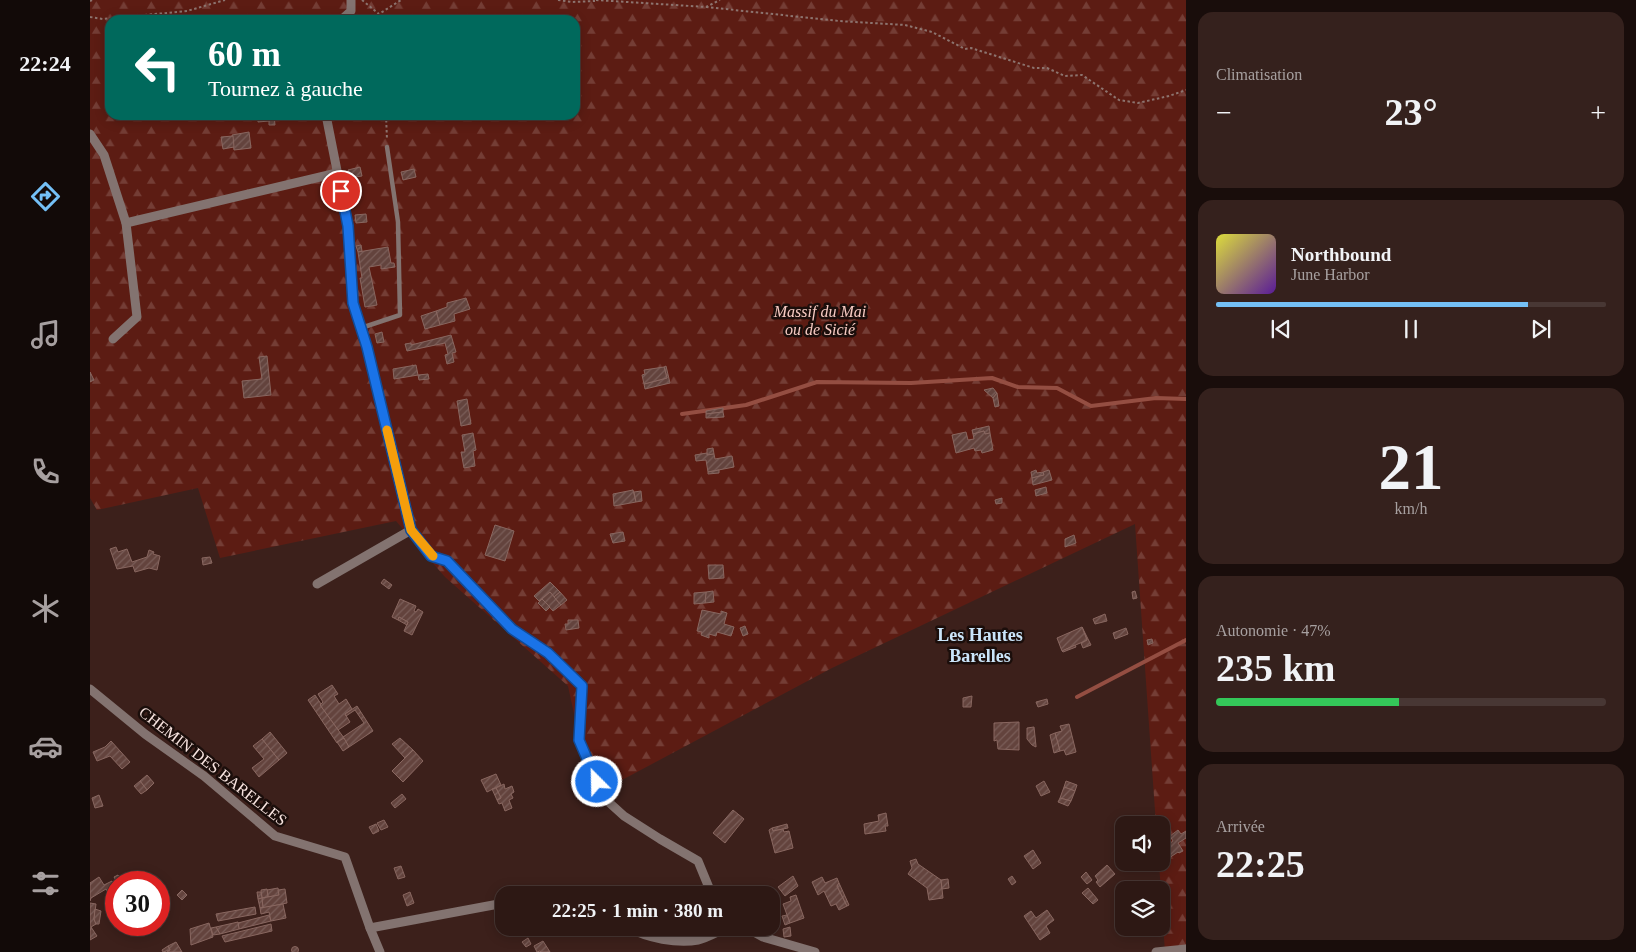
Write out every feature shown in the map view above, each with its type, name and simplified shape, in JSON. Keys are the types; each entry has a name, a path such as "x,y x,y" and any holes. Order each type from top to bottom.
{"street":[{"path":"347,15 352,11 351,0"},
{"path":"327,120 348,226 353,303 367,347 411,530 431,556 447,561 512,629 548,653 582,686 579,740 603,797 624,816 660,840 698,861 708,886"},
{"path":"90,134 104,155 126,223 137,317 113,339"},
{"path":"126,223 337,173"},
{"path":"317,584 411,530"},
{"name":"CHEMIN DES BARELLES","path":"90,689 145,734 204,776 275,836 345,857 380,952"},
{"path":"370,928 495,905"},
{"path":"653,936 683,941 699,940 708,936"},
{"path":"699,940 700,936"},
{"path":"760,936 816,952"},
{"path":"1156,952 1186,949"}],"lane":[{"path":"361,328 400,315 398,222 387,147"}],"path":[{"path":"140,15 187,10 224,0"},
{"path":"362,0 379,14 401,0"},
{"path":"558,0 572,2 597,0 905,25 932,32 964,49 971,48 1034,68 1047,68 1065,76 1082,75 1119,100 1138,103 1170,96 1186,90"},
{"path":"706,8 720,0"},
{"path":"90,17 105,19"},
{"path":"386,120 387,147"}],"green space":[{"name":"Massif du Mai ou de Sicié","path":"90,0 1186,0 1186,952 1165,952 1164,936 1170,936 1170,881 1160,881 1160,871 1170,871 1170,816 1155,816 1135,524 832,668 592,796 568,686 445,577 396,521 220,558 198,488 97,510 90,498"}],"building":[{"path":"258,120 274,120 275,125 269,125 269,121 258,122"},
{"path":"249,132 251,148 234,150 232,135"},
{"path":"233,136 234,147 223,149 221,137"},
{"path":"360,167 362,176 349,178 348,170"},
{"path":"414,169 416,177 403,180 401,172"},
{"path":"366,214 367,222 356,223 355,215"},
{"path":"361,245 362,251 358,252 356,246"},
{"path":"388,247 391,263 394,263 395,267 381,269 381,265 369,267 377,305 365,307 358,252"},
{"path":"466,298 470,309 454,314 455,321 440,325 436,311 447,307 447,303"},
{"path":"436,311 440,325 425,329 421,316"},
{"path":"382,332 384,342 377,343 375,334"},
{"path":"451,335 456,352 452,353 454,362 447,364 445,355 448,354 445,343 407,351 405,344 411,343 411,345"},
{"path":"267,356 271,395 244,398 242,381 262,379 259,357"},
{"path":"416,365 418,375 394,379 393,369"},
{"path":"666,366 670,383 645,389 644,384 667,378 664,367"},
{"path":"664,367 667,378 644,384 642,375 645,374 644,370"},
{"path":"90,372 94,380 90,382"},
{"path":"428,374 429,379 419,380 418,375"},
{"path":"993,388 997,393 993,398 984,390"},
{"path":"997,393 999,406 995,407 993,398"},
{"path":"467,399 471,424 461,426 457,401"},
{"path":"723,408 723,412 706,414 706,411"},
{"path":"723,412 724,417 706,418 706,414"},
{"path":"989,426 990,433 985,434 984,431 973,434 972,430"},
{"path":"984,431 985,434 990,433 993,450 982,453 981,450 975,451 974,448 956,453 952,435 966,432 968,440 974,439 973,434"},
{"path":"473,433 476,450 473,451 475,466 464,468 461,452 465,452 462,435"},
{"path":"713,448 714,454 707,455 707,449"},
{"path":"707,453 707,455 714,454 715,459 732,456 734,467 708,472 706,460 696,461 695,455"},
{"path":"719,470 719,473 708,474 708,472"},
{"path":"1036,470 1037,473 1043,472 1044,475 1032,478 1031,472"},
{"path":"1049,470 1052,480 1033,485 1032,478 1044,475 1043,472"},
{"path":"1046,487 1047,493 1036,496 1035,490"},
{"path":"633,490 636,502 614,506 613,494"},
{"path":"641,491 642,501 636,502 634,492"},
{"path":"1002,498 1002,503 996,504 995,500"},
{"path":"495,525 514,531 505,561 485,555"},
{"path":"623,532 625,541 613,543 610,534"},
{"path":"1074,535 1076,543 1065,547 1065,539"},
{"path":"116,547 118,552 127,549 132,562 147,557 149,550 154,552 153,554 160,556 157,570 149,568 135,572 133,566 117,569 110,549"},
{"path":"210,557 212,563 203,565 202,558"},
{"path":"708,565 723,565 724,578 709,579"},
{"path":"384,579 392,585 389,589 381,583"},
{"path":"550,582 560,592 554,597 550,592 539,601 534,596"},
{"path":"713,591 714,602 705,603 706,592"},
{"path":"1135,591 1137,598 1133,599 1132,592"},
{"path":"550,592 561,605 553,611 542,599"},
{"path":"560,592 567,600 561,605 554,597"},
{"path":"706,592 705,603 694,604 694,593"},
{"path":"400,599 416,606 414,611 416,612 418,609 423,612 412,635 404,631 408,622 399,617 398,620 392,617"},
{"path":"542,599 550,607 546,611 538,603"},
{"path":"702,610 721,614 721,611 727,613 724,624 734,627 731,636 717,632 716,636 709,634 709,638 701,635 702,632 697,631"},
{"path":"1105,614 1107,621 1095,624 1093,619"},
{"path":"399,617 408,622 407,625 398,620"},
{"path":"568,620 578,620 579,628 566,630 565,624 568,624"},
{"path":"745,626 748,634 743,636 740,628"},
{"path":"1082,627 1091,645 1083,648 1081,643 1087,640"},
{"path":"1082,627 1087,640 1062,651 1057,638"},
{"path":"1126,628 1128,634 1115,639 1113,633"},
{"path":"1152,639 1153,643 1148,645 1147,640"},
{"path":"1075,645 1076,647 1062,651"},
{"path":"332,685 338,694 334,696 339,704 346,699 352,709 345,714 350,722 338,730 320,705 323,702 318,694"},
{"path":"315,695 344,738 337,743 308,700"},
{"path":"972,696 971,707 963,707 963,698"},
{"path":"1047,699 1048,704 1038,707 1036,702"},
{"path":"357,706 373,731 349,747 343,737 364,723 355,710 346,716 345,714"},
{"path":"1019,722 1019,750 998,749 997,740 994,741 994,723"},
{"path":"1069,724 1076,752 1066,755 1064,750 1060,751 1055,733 1062,731 1060,726"},
{"path":"1034,727 1036,747 1027,739 1027,728"},
{"path":"270,732 287,753 279,760 262,739"},
{"path":"1055,733 1060,751 1054,753 1050,735"},
{"path":"344,738 349,747 343,751 337,742"},
{"path":"400,738 413,750 405,758 392,744"},
{"path":"262,739 279,760 259,777 252,768 264,759 253,746"},
{"path":"111,741 130,762 122,769 110,756 97,761 93,752 105,747"},
{"path":"413,750 423,761 403,782 392,771"},
{"path":"496,774 501,785 487,792 481,780"},
{"path":"147,775 154,783 147,790 140,781"},
{"path":"140,781 147,790 141,794 134,786"},
{"path":"1044,781 1050,792 1041,796 1036,786"},
{"path":"1066,781 1077,785 1075,791 1064,787"},
{"path":"504,784 505,789 512,786 514,792 511,794 513,798 509,800 512,808 505,811 502,803 499,804 497,800 501,798 496,788"},
{"path":"1064,787 1075,791 1071,801 1060,798"},
{"path":"496,788 501,798 497,800 492,789"},
{"path":"402,794 406,799 395,808 391,803"},
{"path":"99,795 103,806 95,808 92,798"},
{"path":"1060,798 1071,801 1068,806 1058,802"},
{"path":"733,810 744,819 725,843 713,833"},
{"path":"886,813 888,826 885,826 886,831 865,834 864,824 879,821 878,815"},
{"path":"384,820 388,827 381,830 377,823"},
{"path":"376,824 379,831 373,834 369,827"},
{"path":"787,824 788,828 773,831 772,828"},
{"path":"772,828 773,831 783,829 784,832 789,831 793,848 775,853 769,830"},
{"path":"1178,830 1181,834 1186,831 1186,838 1178,843 1183,851 1170,857 1170,843 1173,841 1170,836"},
{"path":"1033,850 1041,863 1033,869 1024,856"},
{"path":"916,859 918,864 941,880 943,898 929,900 927,888 908,874 912,868 910,861"},
{"path":"1107,865 1115,874 1100,887 1096,882 1098,880 1095,876"},
{"path":"401,866 405,877 398,879 394,868"},
{"path":"1086,872 1092,880 1087,884 1081,877"},
{"path":"793,876 798,886 785,896 779,886"},
{"path":"1012,876 1016,882 1012,885 1008,879"},
{"path":"99,877 105,884 105,890 91,898 90,901 90,883"},
{"path":"822,877 825,883 837,878 839,883 837,886 847,906 839,910 836,904 831,906 824,891 818,895 812,882"},
{"path":"948,879 949,888 942,889 941,880"},
{"path":"839,883 849,905 847,906 837,886"},
{"path":"278,888 279,895 268,897 267,890"},
{"path":"1088,888 1098,900 1093,904 1082,893"},
{"path":"267,889 268,897 262,898 261,890"},
{"path":"285,889 287,903 263,908 262,898 279,895 278,890"},
{"path":"182,890 187,895 182,900 177,895"},
{"path":"257,892 261,892 262,898 258,899"},
{"path":"410,892 414,903 407,906 403,895"},
{"path":"796,895 804,918 790,923 783,904 791,901 790,897"},
{"path":"262,898 263,908 260,908 258,899"},
{"path":"90,903 96,904 94,919 96,924 91,927 97,936 90,940"},
{"path":"283,904 286,918 271,921 269,912 261,914 260,908"},
{"path":"255,907 256,914 218,921 216,914"},
{"path":"95,909 101,911 99,924 96,924 94,919"},
{"path":"1047,910 1054,920 1046,926 1050,933 1040,940 1024,916 1031,911 1036,918"},
{"path":"269,915 271,921 239,929 238,923"},
{"path":"787,915 790,923 785,925 782,916"},
{"path":"238,922 239,929 220,934 216,927"},
{"path":"209,923 213,937 191,945 190,929"},
{"path":"271,924 272,931 225,942 222,936"},
{"path":"216,927 220,934 213,935 211,928"},
{"path":"790,927 791,936 784,937 783,929"},
{"path":"528,938 531,944 526,947 522,942"},
{"path":"543,941 550,952 537,952 534,946"},
{"path":"176,942 182,952 167,952 170,950 168,946"},
{"path":"168,946 170,950 163,952 162,950"},
{"path":"292,947 298,947 298,953 292,953"}],"waterway":[{"path":"682,414 746,405 817,382 911,383 992,378 1018,387 1057,388 1091,406 1156,398 1186,399"},
{"path":"1077,697 1186,640"}],"slow traffic":[{"path":"387,430 411,530 431,556 433,556"}],"district":[{"name":"Les Hautes Barelles","path":"980,645"}],"route":[{"path":"341,191 348,226 353,303 367,347 411,530 431,556 447,561 512,629 548,653 582,686 579,740 597,782"}]}
